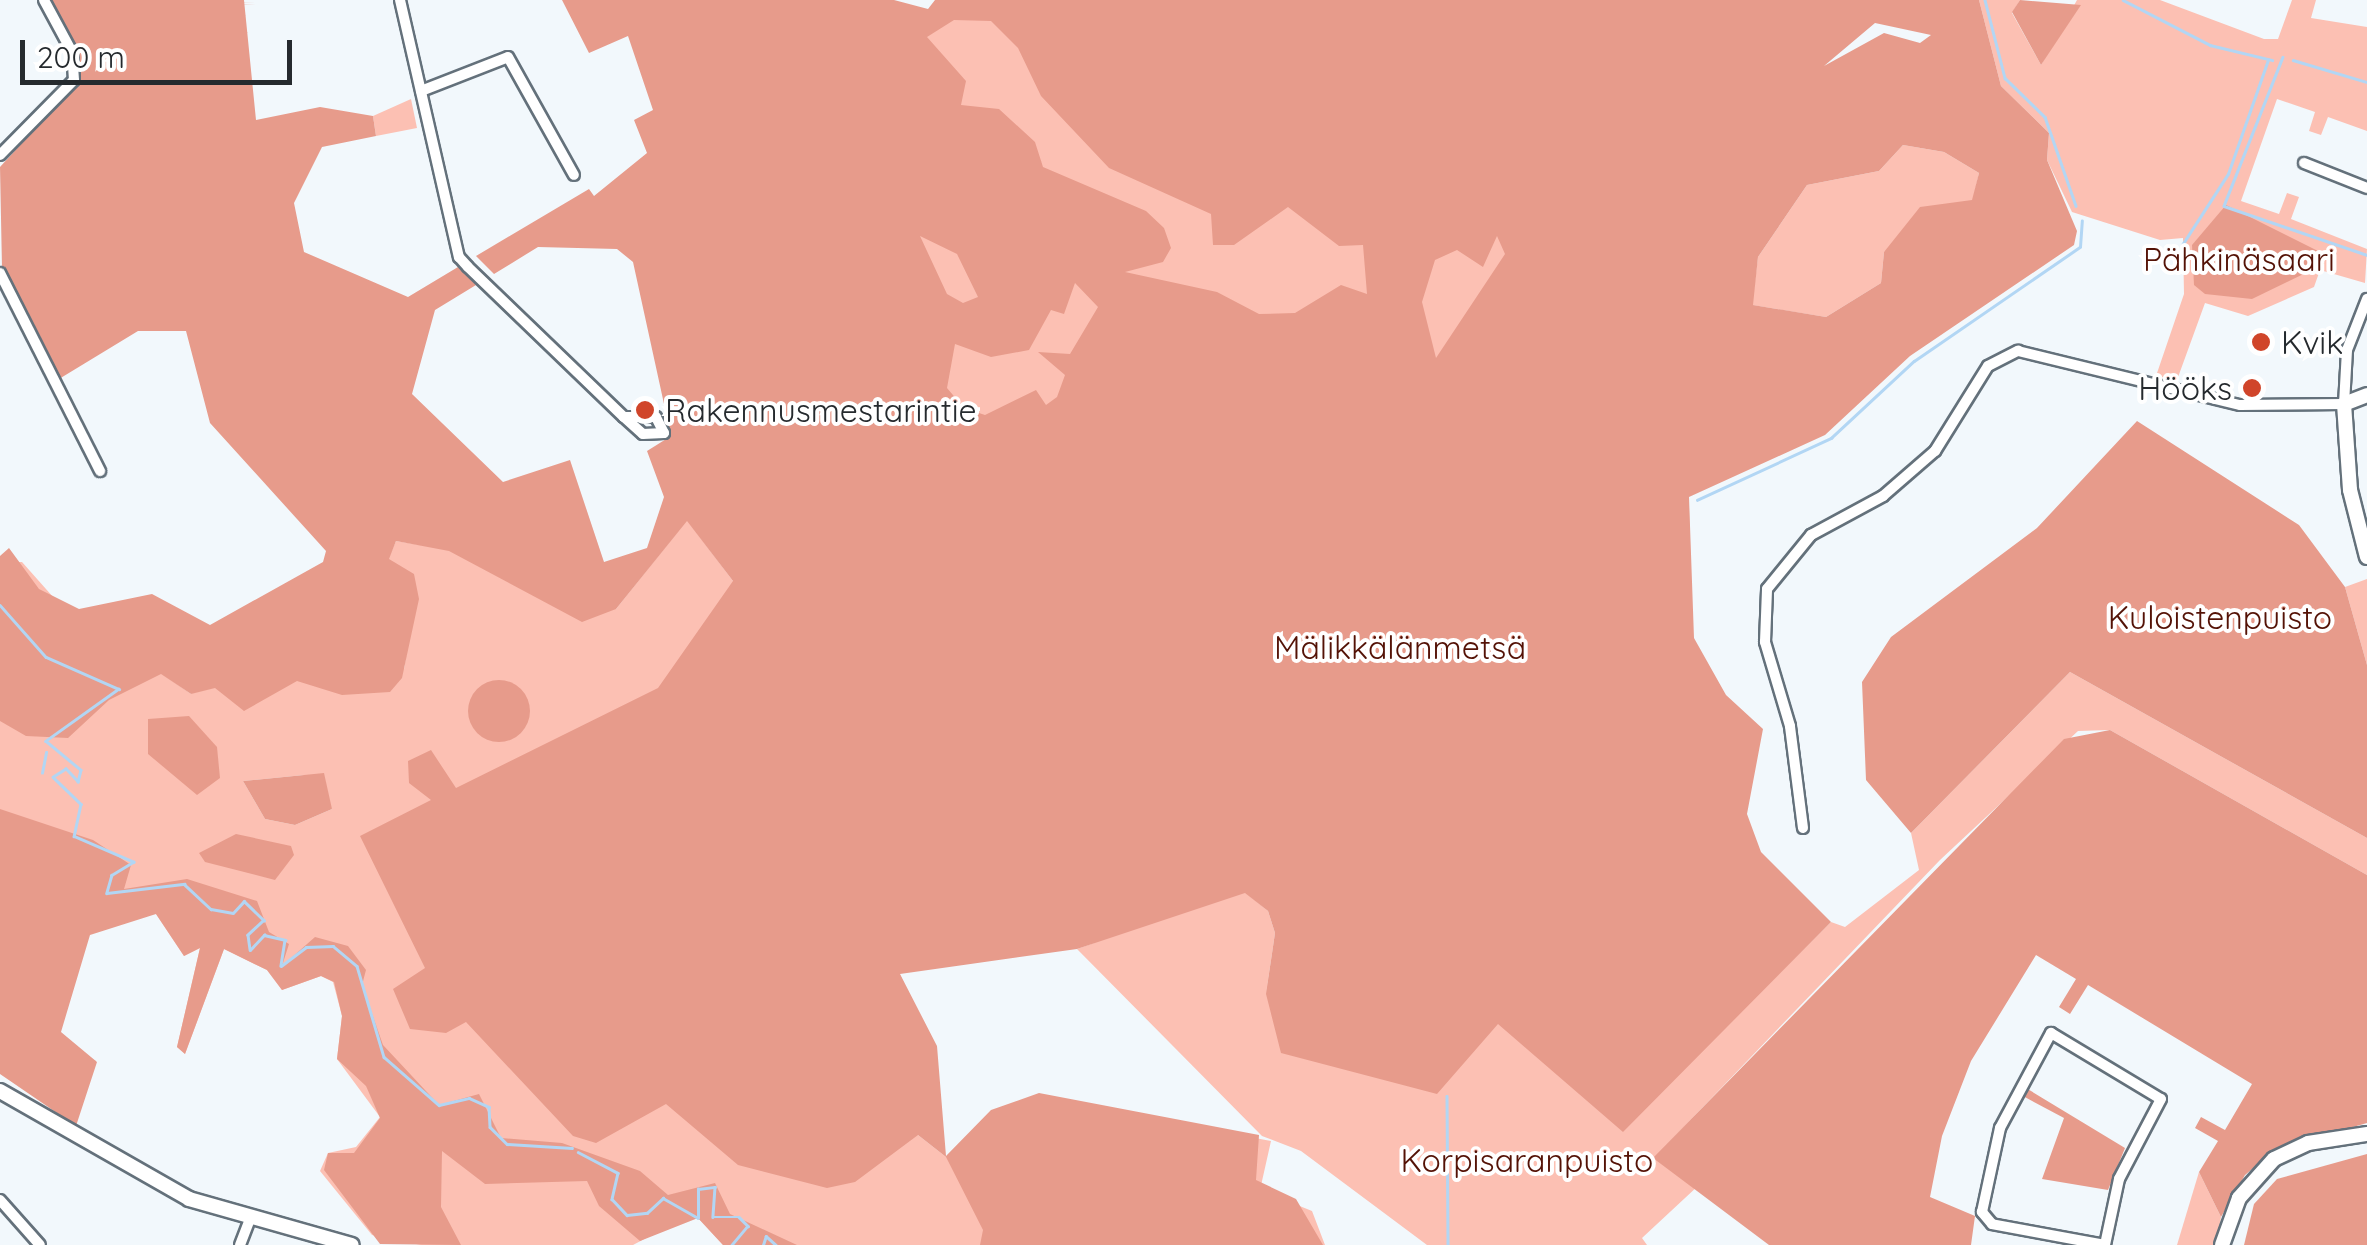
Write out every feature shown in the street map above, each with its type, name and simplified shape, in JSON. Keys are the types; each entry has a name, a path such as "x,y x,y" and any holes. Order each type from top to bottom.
{"street":[{"path":"0,156 74,80 72,52 44,0"},
{"path":"400,0 459,257 624,417"},
{"path":"421,92 508,58 574,174"},
{"path":"2304,163 2367,188"},
{"path":"0,273 100,472"},
{"path":"2367,299 2347,350 2344,404 2350,490 2367,557"},
{"path":"1803,828 1790,726 1765,642 1766,588 1811,535 1883,496 1935,451 2001,354 2032,352 2240,404 2367,404"},
{"path":"2344,404 2367,394"},
{"path":"2052,1033 2161,1099 2118,1179 2106,1245 1992,1224 1982,1212 2000,1128 2052,1033"},
{"path":"0,1091 159,1186 249,1220 352,1245"},
{"path":"2222,1245 2232,1214 2280,1155 2367,1134"},
{"path":"0,1200 40,1245"},
{"path":"2230,1245 2232,1214"},
{"path":"240,1245 249,1220"}],"green space":[{"name":"Mälikkälänmetsä","path":"47,0 244,0 256,120 320,107 373,116 376,136 322,147 294,203 304,252 408,297 458,267 476,285 435,310 412,394 503,482 570,460 604,562 647,548 664,497 647,451 671,436 633,262 617,249 538,247 494,274 476,256 589,189 594,196 647,153 634,120 653,110 628,36 589,53 562,0 894,0 928,9 935,0 1979,0 2001,86 2049,133 2047,160 2077,231 2074,245 1910,356 1825,435 1689,497 1694,638 1726,695 1763,729 1747,814 1761,852 1831,922 1623,1132 1498,1024 1437,1094 1281,1053 1266,994 1275,933 1268,911 1245,893 1077,949 900,974 937,1046 946,1156 991,1110 1039,1093 1259,1135 1256,1180 1296,1199 1323,1245 980,1245 983,1230 946,1157 918,1135 855,1182 827,1188 738,1165 666,1104 596,1143 573,1136 466,1022 446,1033 410,1029 393,989 425,968 360,836 431,800 409,783 408,761 431,750 456,788 658,688 733,581 687,521 616,609 582,622 449,551 396,541 389,559 414,574 419,599 402,678 390,692 342,695 297,681 244,711 215,688 191,694 161,674 109,700 68,738 26,736 0,721 0,556 9,548 39,589 79,609 152,594 210,625 323,562 326,551 210,423 186,331 138,331 59,379 2,268 0,167 77,83 78,59","holes":["954,20 991,21 1018,48 1041,96 1109,168 1211,214 1213,245 1234,245 1288,207 1339,246 1363,245 1367,294 1341,285 1295,313 1259,314 1217,292 1125,272 1163,262 1171,248 1164,228 1146,211 1043,167 1035,142 999,109 961,105 966,81 927,37","1875,23 1931,35 1920,43 1884,33 1824,66","1903,145 1944,152 1979,173 1972,200 1920,207 1884,252 1881,283 1826,317 1753,305 1758,257 1807,185 1879,171","920,236 957,254 978,297 963,303 947,294","1497,236 1505,254 1436,358 1422,302 1435,260 1457,250 1483,267","1075,283 1098,307 1070,354 1038,352 1065,375 1057,397 1046,405 1036,390 985,415 964,408 947,388 955,344 991,357 1029,350 1051,310 1064,314"]},
{"name":"Mälikkälänmetsä","path":"956,0 1677,74 1704,1048 1831,922 1845,927 1919,870 1911,833 2070,672 2367,838 2367,875 2110,730 2078,731 1940,860 1654,1158 1699,1185 1642,1238 1647,1245 1427,1245 1301,1151 1262,1136 1077,949 1094,943 898,970 937,1057 918,1135 946,1157 1051,1100 1271,1141 1260,1190 1312,1211 1325,1245 723,1245 698,1218 686,1217 633,1245 421,1245 372,1235 320,1171 328,1153 356,1147 380,1117 337,1059 342,1016 333,982 321,976 282,990 267,970 224,949 185,1054 177,1047 200,948 184,956 156,914 91,916 57,1021 65,1045 96,1061 85,1092 0,1026 0,562 22,562 133,687 161,673 191,694 364,543 241,345 229,134 377,383 616,609 687,520 733,581 931,23","holes":["384,530 445,549 396,541 388,559","388,560 410,632 404,669","304,775 332,809 295,825 265,819 243,781","1239,882 1271,905 1278,922 1266,994 1275,933 1268,911 1245,892 1131,930"]},
{"path":"1979,0 2020,0 2012,13 2041,65 2077,0 2160,0 2264,39 2278,39 2292,0 2316,0 2311,18 2367,27 2367,131 2328,117 2321,135 2309,131 2315,112 2277,99 2241,201 2279,214 2287,193 2299,197 2291,219 2367,249 2365,283 2320,270 2314,287 2248,316 2205,303 2177,380 2156,376 2184,294 2183,238 2160,240 2072,212 2047,160 2049,133 2001,86"},
{"path":"2020,0 2081,5 2041,65 2012,12"},
{"path":"411,99 417,128 376,136 373,116"},
{"path":"1903,145 1944,152 1979,173 1973,200 1884,252 1881,283 1826,317 1752,305 1758,257 1807,185 1879,171"},
{"name":"Pähkinäsaari","path":"2226,205 2318,251 2316,268 2252,299 2205,294 2194,285 2192,245"},
{"name":"Kuloistenpuisto","path":"2137,421 2299,525 2345,587 2367,665 2367,838 2070,672 1911,833 1866,780 1862,682 1891,637 2037,528"},
{"path":"2367,579 2367,665 2345,587"},
{"path":"499,680 521,689 530,711 521,733 499,742 477,733 468,711 477,689"},
{"path":"189,716 217,747 220,778 197,795 148,754 148,719"},
{"name":"Kuloistenpuisto","path":"2110,730 2367,875 2367,1123 2276,1149 2245,1175 2221,1217 2199,1172 2218,1141 2195,1128 2201,1117 2225,1130 2252,1084 2088,985 2070,1014 2059,1007 2076,979 2036,955 1971,1061 1942,1136 1930,1197 1975,1216 1971,1245 1769,1245 1653,1158 2064,739"},
{"path":"324,773 332,809 295,825 265,819 243,781"},
{"path":"0,809 93,840 131,865 124,889 187,879 257,901 269,932 289,944 282,966 315,937 348,946 366,970 362,985 383,1045 439,1105 479,1094 501,1138 562,1143 640,1171 668,1195 715,1183 730,1214 797,1245 723,1245 698,1218 640,1241 599,1206 587,1181 485,1184 442,1151 441,1207 461,1245 380,1244 324,1170 328,1153 354,1153 380,1118 366,1086 337,1059 342,1016 334,982 321,976 282,990 267,970 224,949 185,1054 177,1047 200,948 184,956 156,914 90,935 61,1032 97,1062 76,1126 0,1074"},
{"path":"236,834 291,846 294,855 275,880 205,862 199,853"},
{"path":"2026,1088 2125,1148 2108,1190 2042,1179 2064,1118 2021,1095"},
{"path":"2367,1154 2367,1245 2244,1245 2254,1204 2277,1179"},
{"path":"2199,1172 2221,1217 2217,1245 2177,1245"}],"waterway":[{"path":"1985,0 2005,78 2045,117 2076,206"},
{"path":"2123,0 2210,45 2272,60"},
{"path":"2283,57 2224,206 2367,255"},
{"path":"2182,245 2228,174 2268,60"},
{"path":"2293,60 2367,82"},
{"path":"1697,500 1831,438 1914,361 2080,247 2082,221"},
{"path":"0,605 46,657 119,689 46,741 81,770 78,782 66,769 53,777 81,804 74,836 134,862 112,875 107,893 184,884 211,909 233,913 244,901 264,920 248,935 250,950 264,935 285,940 281,966 306,947 333,946 357,966 384,1057 439,1105 469,1098 489,1107 490,1127 507,1144 572,1148"},
{"path":"42,773 46,752"},
{"path":"1447,1096 1448,1245"},
{"path":"578,1152 618,1173 612,1199 627,1215 647,1213 663,1198 698,1218 698,1189 715,1187 713,1217 739,1217 748,1226 732,1245"},
{"path":"763,1245 766,1236 776,1245"}],"place":[{"name":"Kvik","path":"2261,342"},
{"name":"Hööks","path":"2252,388"},
{"name":"Rakennusmestarintie","path":"645,410"}],"park label":[{"name":"Korpisaranpuisto","path":"1527,1160"}]}
